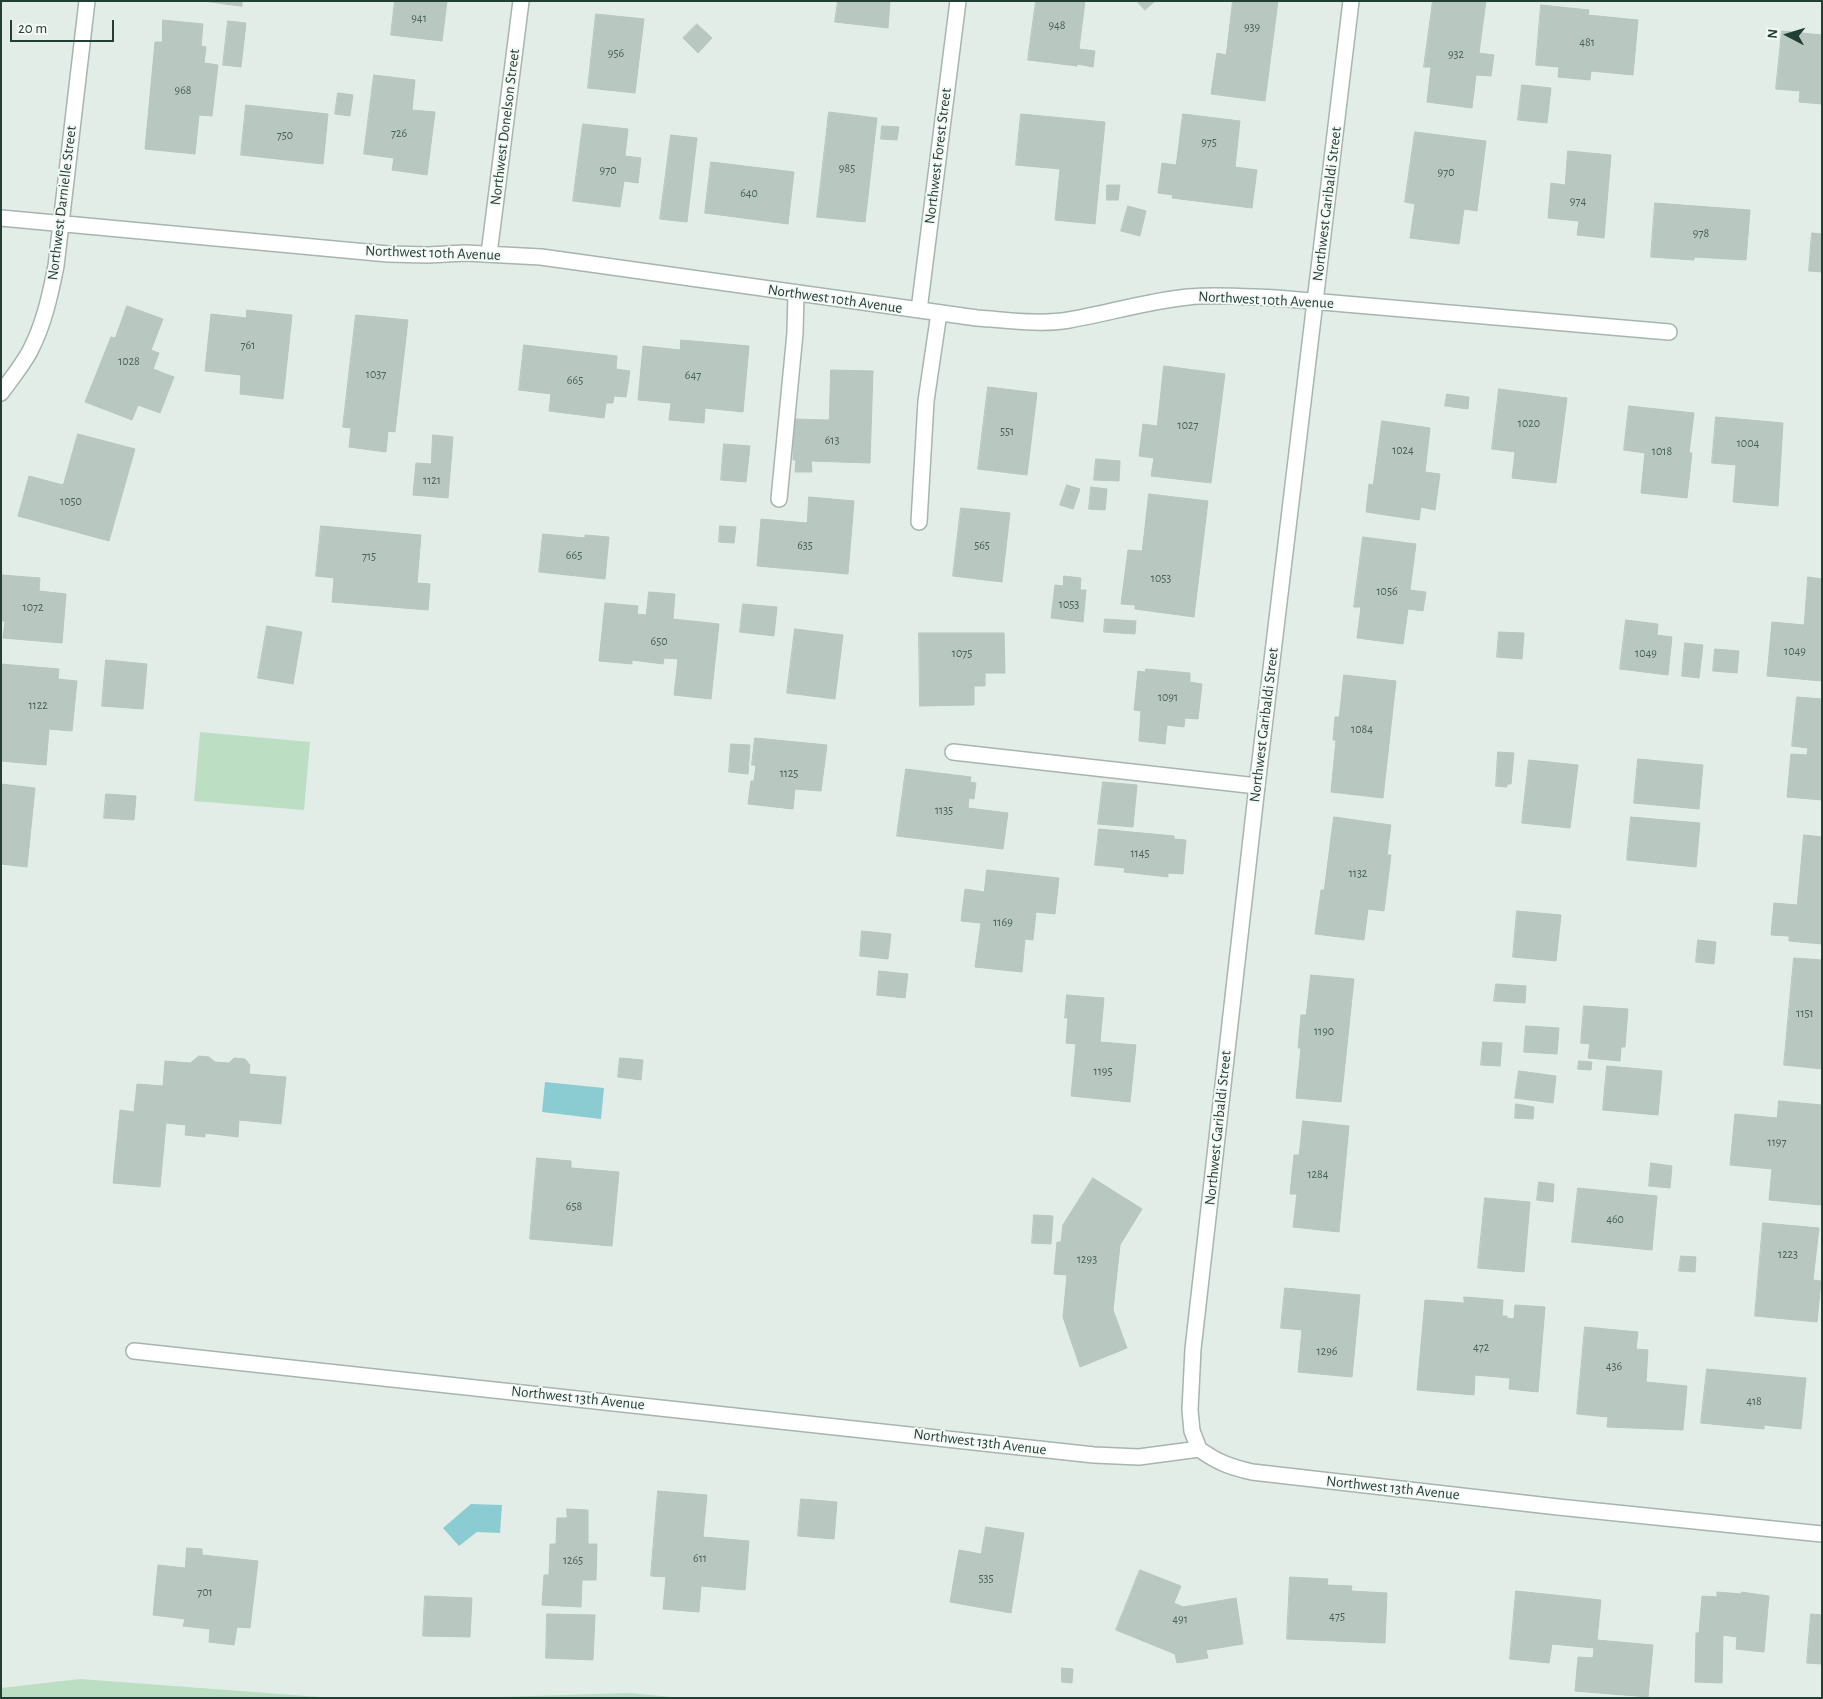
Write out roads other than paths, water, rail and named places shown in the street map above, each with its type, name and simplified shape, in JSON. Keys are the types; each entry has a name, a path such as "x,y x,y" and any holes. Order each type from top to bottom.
{"street":[{"name":"Northwest Darnielle Street","path":"1,393 29,353 50,299 87,1"},
{"name":"Northwest Donelson Street","path":"490,254 521,1"},
{"name":"Northwest Forest Street","path":"918,310 958,1"},
{"name":"Northwest Garibaldi Street","path":"1199,1449 1192,1431 1190,1410 1191,1373 1257,786 1351,1"},
{"name":"Northwest 10th Avenue","path":"1,218 388,254 490,254 541,257 938,313 1034,322 1067,320 1159,301 1190,297 1276,298 1669,332"},
{"path":"779,499 795,333 796,293"},
{"path":"918,522 926,401 938,313"},
{"path":"953,752 1257,786"},
{"name":"Northwest 13th Avenue","path":"134,1351 1094,1455 1139,1457 1199,1449 1215,1461 1252,1472 1558,1507 1822,1534"}],"water":[{"path":"545,1082 604,1088 601,1119 542,1112"},
{"path":"471,1504 502,1505 500,1533 477,1532 459,1546 443,1528"}]}
